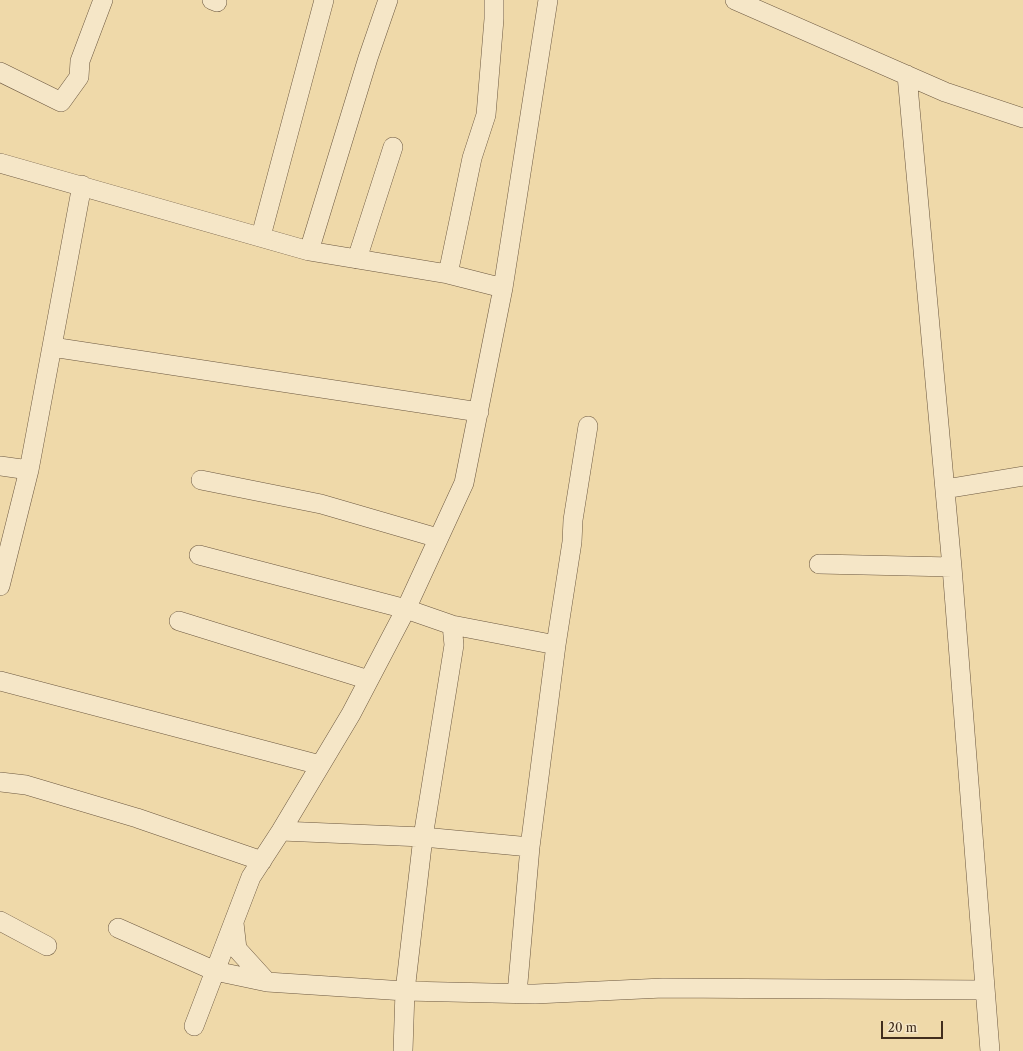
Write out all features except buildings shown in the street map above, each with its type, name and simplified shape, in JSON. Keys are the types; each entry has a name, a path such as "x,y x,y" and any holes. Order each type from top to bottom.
{"street":[{"path":"0,72 61,102 79,77 80,61 103,0"},
{"path":"261,236 324,0"},
{"path":"309,250 368,58 388,0"},
{"path":"448,274 472,158 486,115 494,19 494,0"},
{"path":"194,1026 251,876 280,832 351,714 406,609 464,483 503,288 548,0"},
{"path":"735,0 945,92 1023,118 1023,123"},
{"path":"907,75 952,568 990,1051"},
{"path":"357,260 393,147"},
{"path":"0,163 309,250 357,260 448,274 503,288"},
{"path":"0,586 5,542 29,470 82,185"},
{"path":"52,347 479,412"},
{"path":"517,994 530,847 556,645 572,542 573,520 588,426"},
{"path":"0,466 29,470"},
{"path":"945,489 1023,476"},
{"path":"201,480 320,504 438,538"},
{"path":"198,555 406,609 452,624 556,645"},
{"path":"818,564 952,568"},
{"path":"179,621 369,680"},
{"path":"403,1051 405,991 423,837 454,645 452,624"},
{"path":"0,681 320,765"},
{"path":"0,782 26,785 137,818 262,861"},
{"path":"280,832 423,837 530,847"},
{"path":"234,920 237,949 268,982"},
{"path":"0,921 47,946"},
{"path":"118,928 215,971 268,982 405,991 517,994 663,988 985,990"}]}
